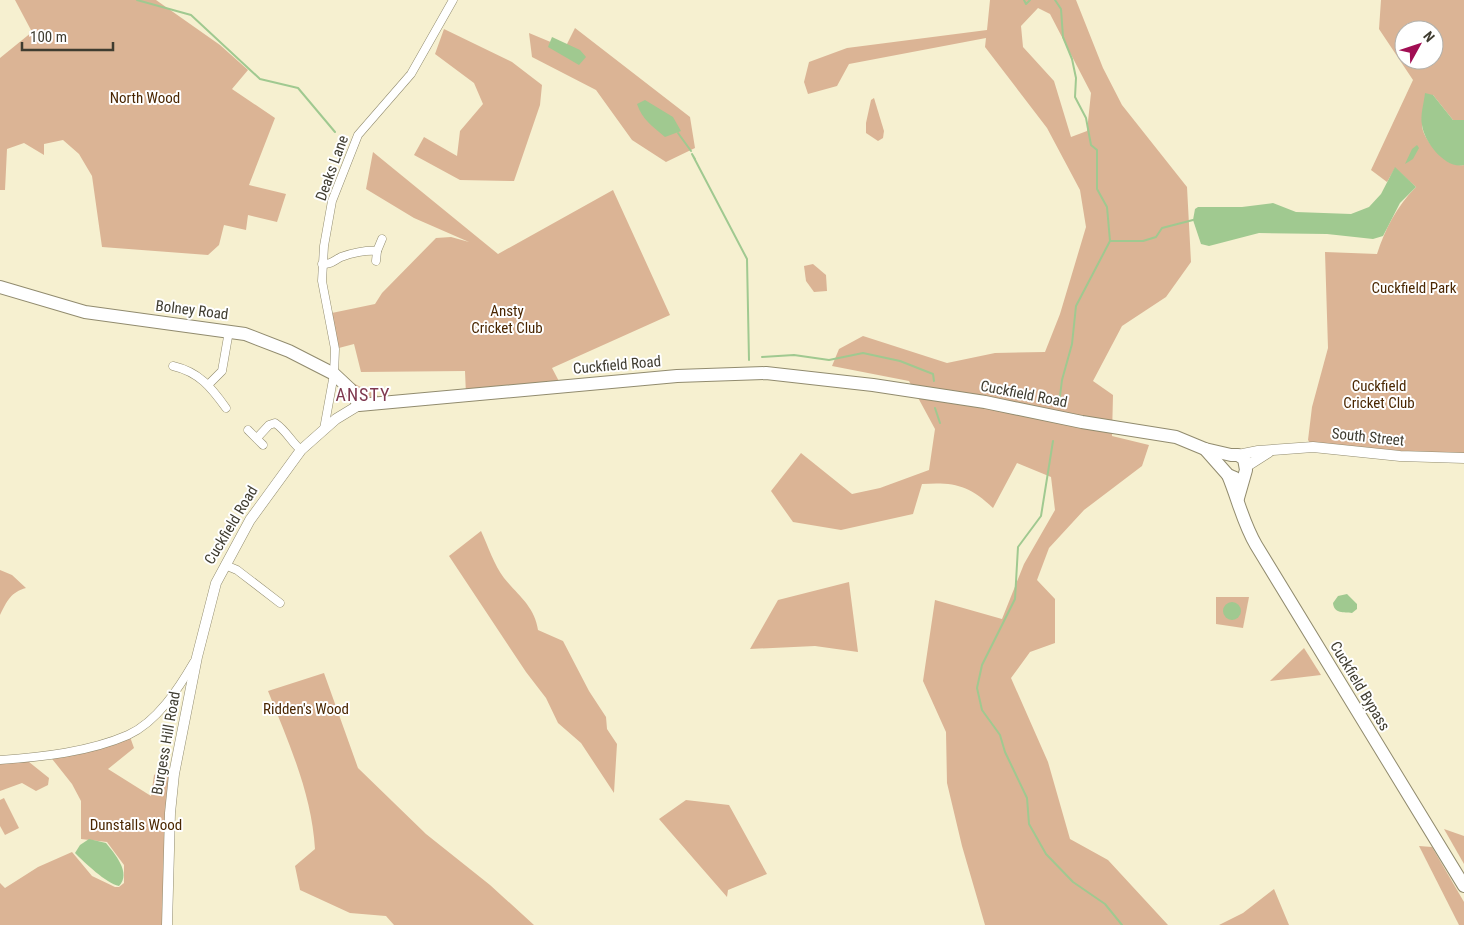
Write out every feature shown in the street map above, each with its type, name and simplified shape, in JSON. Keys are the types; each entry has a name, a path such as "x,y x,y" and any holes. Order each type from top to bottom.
{"highway":[{"name":"Bolney Road","path":"0,286 84,312 229,331 289,351 334,374 350,389 359,405"},
{"name":"Cuckfield Road","path":"359,405 668,377 766,373 873,385 985,402 1082,422 1176,438 1204,449 1235,455"},
{"name":"Cuckfield Road","path":"1204,449 1226,472"},
{"path":"1238,498 1246,470 1244,459 1235,455 1225,461 1226,472 1239,477 1246,470"},
{"name":"Cuckfield Bypass","path":"1226,472 1238,498 1242,516 1256,545 1464,886"}],"main road":[{"name":"Cuckfield Road","path":"196,657 216,583 250,520 301,450 336,419 359,405"},
{"name":"South Street","path":"1235,455 1258,451 1269,452 1314,447 1400,456 1464,458"},
{"name":"South Street","path":"1246,470 1269,452"},
{"name":"Burgess Hill Road","path":"166,925 170,813 174,774 188,680 196,657"}],"street":[{"name":"Deaks Lane","path":"324,429 334,374 335,349 322,281 322,264 332,201 358,135 410,74 453,0"},
{"path":"376,261 377,250 382,239"},
{"path":"322,264 330,264 340,258 369,250 377,250"},
{"path":"209,384 222,371 229,331"},
{"path":"173,366 187,369 209,384 226,408"},
{"path":"257,438 269,425 275,423 290,436 293,444 301,450"},
{"path":"248,430 263,445"},
{"path":"225,565 237,570 280,603"},
{"path":"0,760 50,755 129,734 153,716 188,680"}],"green space":[{"name":"North Wood","path":"15,0 156,0 220,45 248,70 232,89 275,118 249,185 286,194 277,222 248,215 246,230 224,225 219,245 208,255 102,247 92,176 79,154 63,140 44,144 44,155 24,143 7,149 5,190 0,190 0,58 32,32"},
{"path":"990,0 1076,0 1103,68 1122,105 1187,187 1191,262 1166,297 1122,326 1093,381 1113,395 1112,436 1149,445 1142,466 1084,510 1049,548 1037,580 1055,599 1055,643 1030,652 1011,678 1048,762 1070,839 1108,860 1168,925 985,925 962,846 947,783 946,732 923,681 935,600 1002,619 1024,564 1055,510 1051,477 1017,463 993,508 976,494 961,487 943,484 922,484 913,514 841,530 793,522 771,491 801,453 852,494 880,488 929,470 935,429 909,381 832,366 839,349 863,336 947,363 995,353 1045,352 1060,314 1086,227 1080,190 1047,128 985,47 986,38 849,64 837,86 808,94 804,82 809,62 847,48 987,30","holes":["1038,8 1050,14 1091,93 1087,131 1071,137 1054,81 1023,47 1021,26"]},
{"path":"1381,0 1464,0 1464,120 1453,120 1433,95 1422,125 1426,138 1437,152 1451,163 1464,165 1464,458 1313,447 1308,440 1312,407 1328,348 1325,252 1377,254 1392,218 1416,187 1395,168 1387,182 1371,170 1413,80 1406,70 1444,70 1444,20 1394,20 1394,52 1379,29"},
{"path":"575,28 690,117 695,148 666,162 632,140 596,90 532,57 529,33 565,48"},
{"path":"444,29 512,62 542,85 540,105 514,181 460,180 414,155 424,137 457,156 460,131 483,104 474,83 435,54"},
{"path":"874,98 884,131 883,138 878,141 866,133 871,100"},
{"name":"Ansty Cricket Club","path":"373,152 498,254 613,190 670,315 552,368 562,387 466,395 465,371 361,372 354,344 335,349 327,314 375,304 382,293 436,238 451,237 469,242 414,218 366,189"},
{"path":"813,264 826,275 827,291 814,292 806,281 804,266"},
{"path":"353,383 382,398 368,397 360,394"},
{"path":"481,531 497,567 530,608 538,630 563,641 589,691 606,717 607,729 617,744 614,793 581,743 558,723 546,698 526,672 449,556"},
{"path":"0,570 12,575 26,588 10,598 0,615"},
{"path":"849,582 858,652 815,646 750,649 778,600"},
{"path":"1216,597 1249,597 1243,628 1216,624"},
{"path":"1304,648 1321,675 1270,681"},
{"name":"Ridden's Wood","path":"324,673 358,768 426,834 490,885 534,925 394,925 386,916 350,913 300,890 295,866 315,849 313,828 298,768 268,691"},
{"name":"Dunstalls Wood","path":"129,734 134,748 108,769 151,796 154,775 161,770 174,774 167,925 0,925 0,883 5,888 38,867 72,852 92,876 115,887 119,887 124,883 124,865 107,842 81,839 81,801 72,784 49,755"},
{"path":"24,758 49,778 48,785 36,791 22,783 0,791 0,759"},
{"path":"4,798 19,828 5,835 0,826 0,800"},
{"path":"686,800 729,805 767,874 728,890 727,897 659,819"},
{"path":"1444,829 1464,836 1464,864"},
{"path":"1419,846 1432,847 1464,902 1464,925 1459,925"},
{"path":"1274,889 1289,925 1219,925 1243,913"}],"shaded area":[{"path":"552,37 580,50 586,57 579,65 548,47"},
{"path":"1425,93 1433,95 1453,120 1464,120 1464,165 1450,163 1443,159 1427,139 1422,121"},
{"path":"645,100 673,117 681,131 665,137 645,118 639,109 637,104"},
{"path":"1417,145 1419,148 1413,159 1405,164 1412,149"},
{"path":"1395,167 1416,187 1400,203 1383,236 1373,239 1327,234 1259,233 1209,246 1201,244 1193,220 1195,209 1198,207 1242,207 1273,203 1296,212 1351,214 1369,207 1381,194"},
{"path":"1347,594 1357,604 1357,609 1352,613 1337,611 1333,603 1338,596"},
{"path":"1232,602 1238,605 1241,611 1238,617 1232,620 1226,617 1223,611 1226,605"},
{"path":"89,839 106,843 117,858 124,875 123,881 119,886 102,877 75,853 80,845"}],"waterway":[{"path":"137,0 191,15 260,79 298,88 335,132"},
{"path":"1024,0 1026,4 1030,0"},
{"path":"1055,0 1061,9 1063,37 1072,59 1076,78 1075,97 1086,118 1091,145 1097,150 1097,189 1107,207 1110,241 1076,306 1072,344 1062,380 1059,404"},
{"path":"678,133 691,151"},
{"path":"695,159 692,154 747,259 749,360"},
{"path":"1110,241 1143,241 1156,237 1162,228 1193,220"},
{"path":"762,357 794,355 829,360 863,353 900,361 933,374 934,381"},
{"path":"935,408 940,423"},
{"path":"1053,441 1041,516 1018,547 1015,599 982,665 977,688 982,710 1000,735 1005,752 1027,798 1029,824 1046,854 1073,882 1105,904 1122,925"}],"district":[{"name":"ANSTY","path":"363,394"}],"park label":[{"name":"Cuckfield Park","path":"1414,288"},
{"name":"Cuckfield Cricket Club","path":"1379,394"}]}
